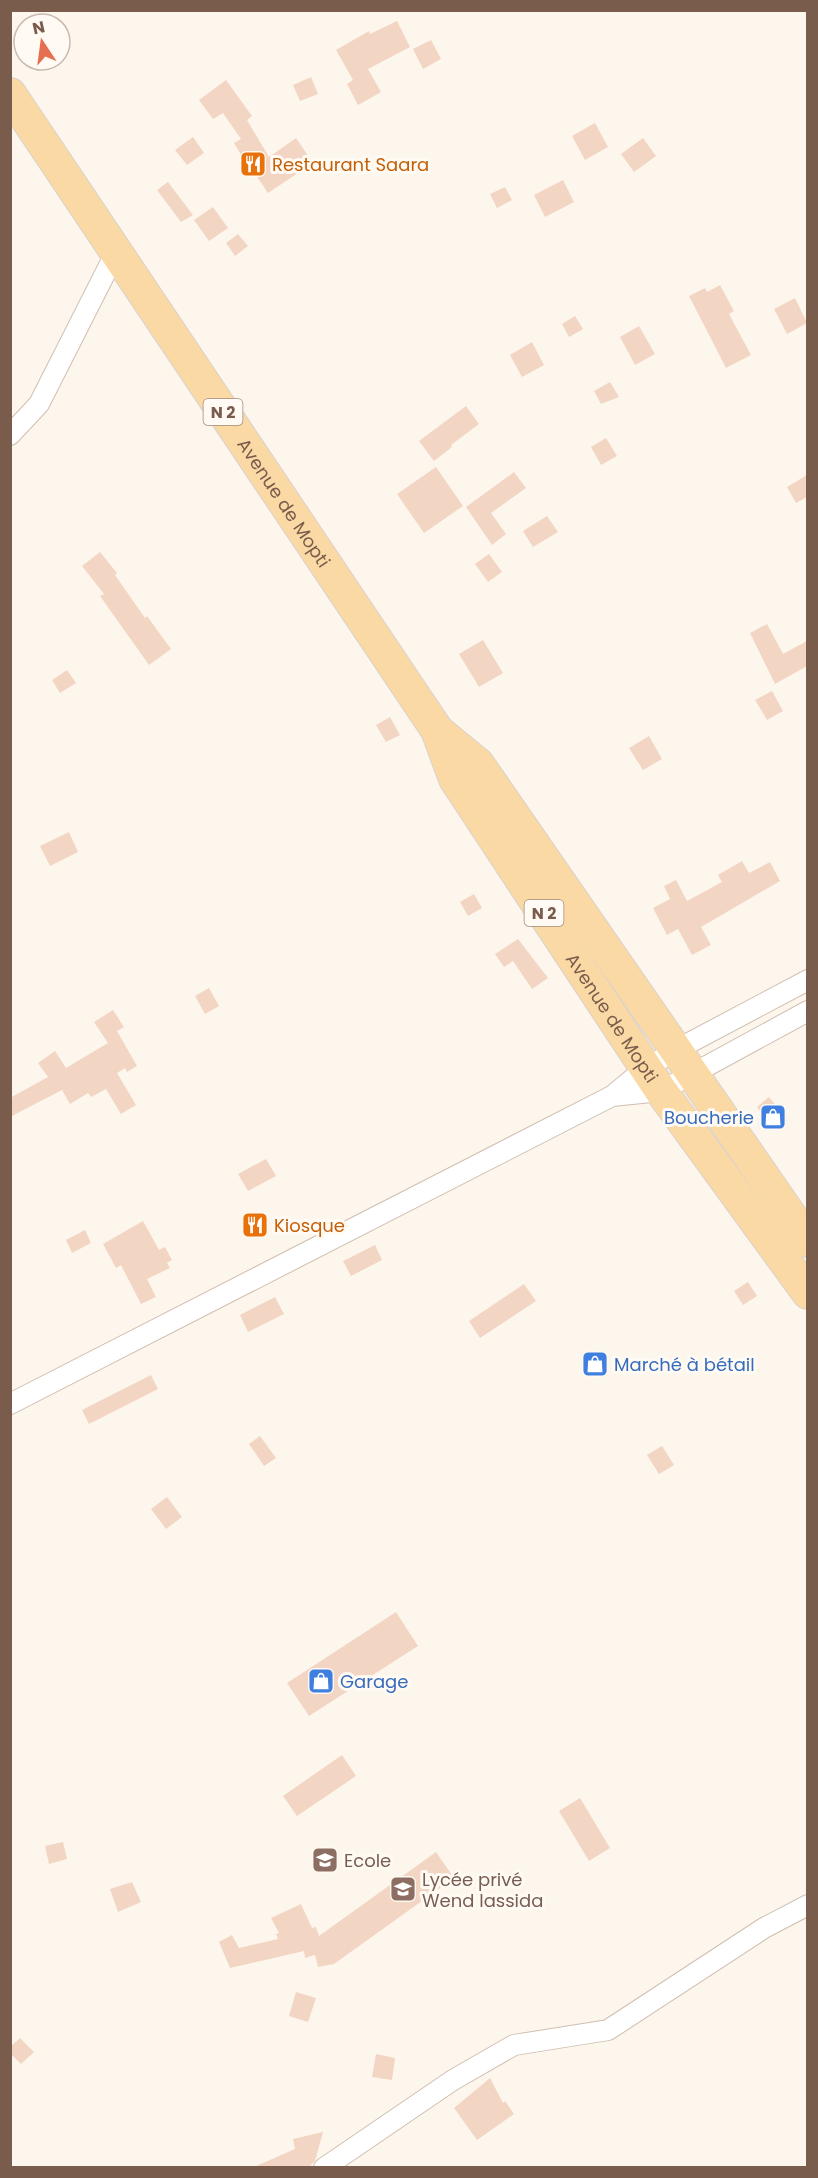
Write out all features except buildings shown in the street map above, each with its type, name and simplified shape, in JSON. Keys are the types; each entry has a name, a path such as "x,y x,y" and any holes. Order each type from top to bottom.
{"main road":[{"name":"Avenue de Mopti","path":"10,94 437,730 455,779 654,1079 807,1293"},
{"name":"Avenue de Mopti","path":"437,730 478,764 807,1241"}],"street":[{"path":"10,435 39,404 116,252"},
{"path":"10,1404 612,1096 654,1079 807,980"},
{"path":"612,1096 654,1079 684,1061 807,1011"},
{"path":"324,2168 453,2080 514,2045 608,2030 764,1928 807,1905"}],"place":[{"name":"Restaurant Saara","path":"253,164"},
{"name":"Boucherie","path":"773,1117"},
{"name":"Kiosque","path":"255,1225"},
{"name":"Marché à bétail","path":"595,1364"},
{"name":"Garage","path":"321,1681"},
{"name":"Ecole","path":"325,1860"},
{"name":"Lycée privé Wend lassida","path":"403,1889"}]}
